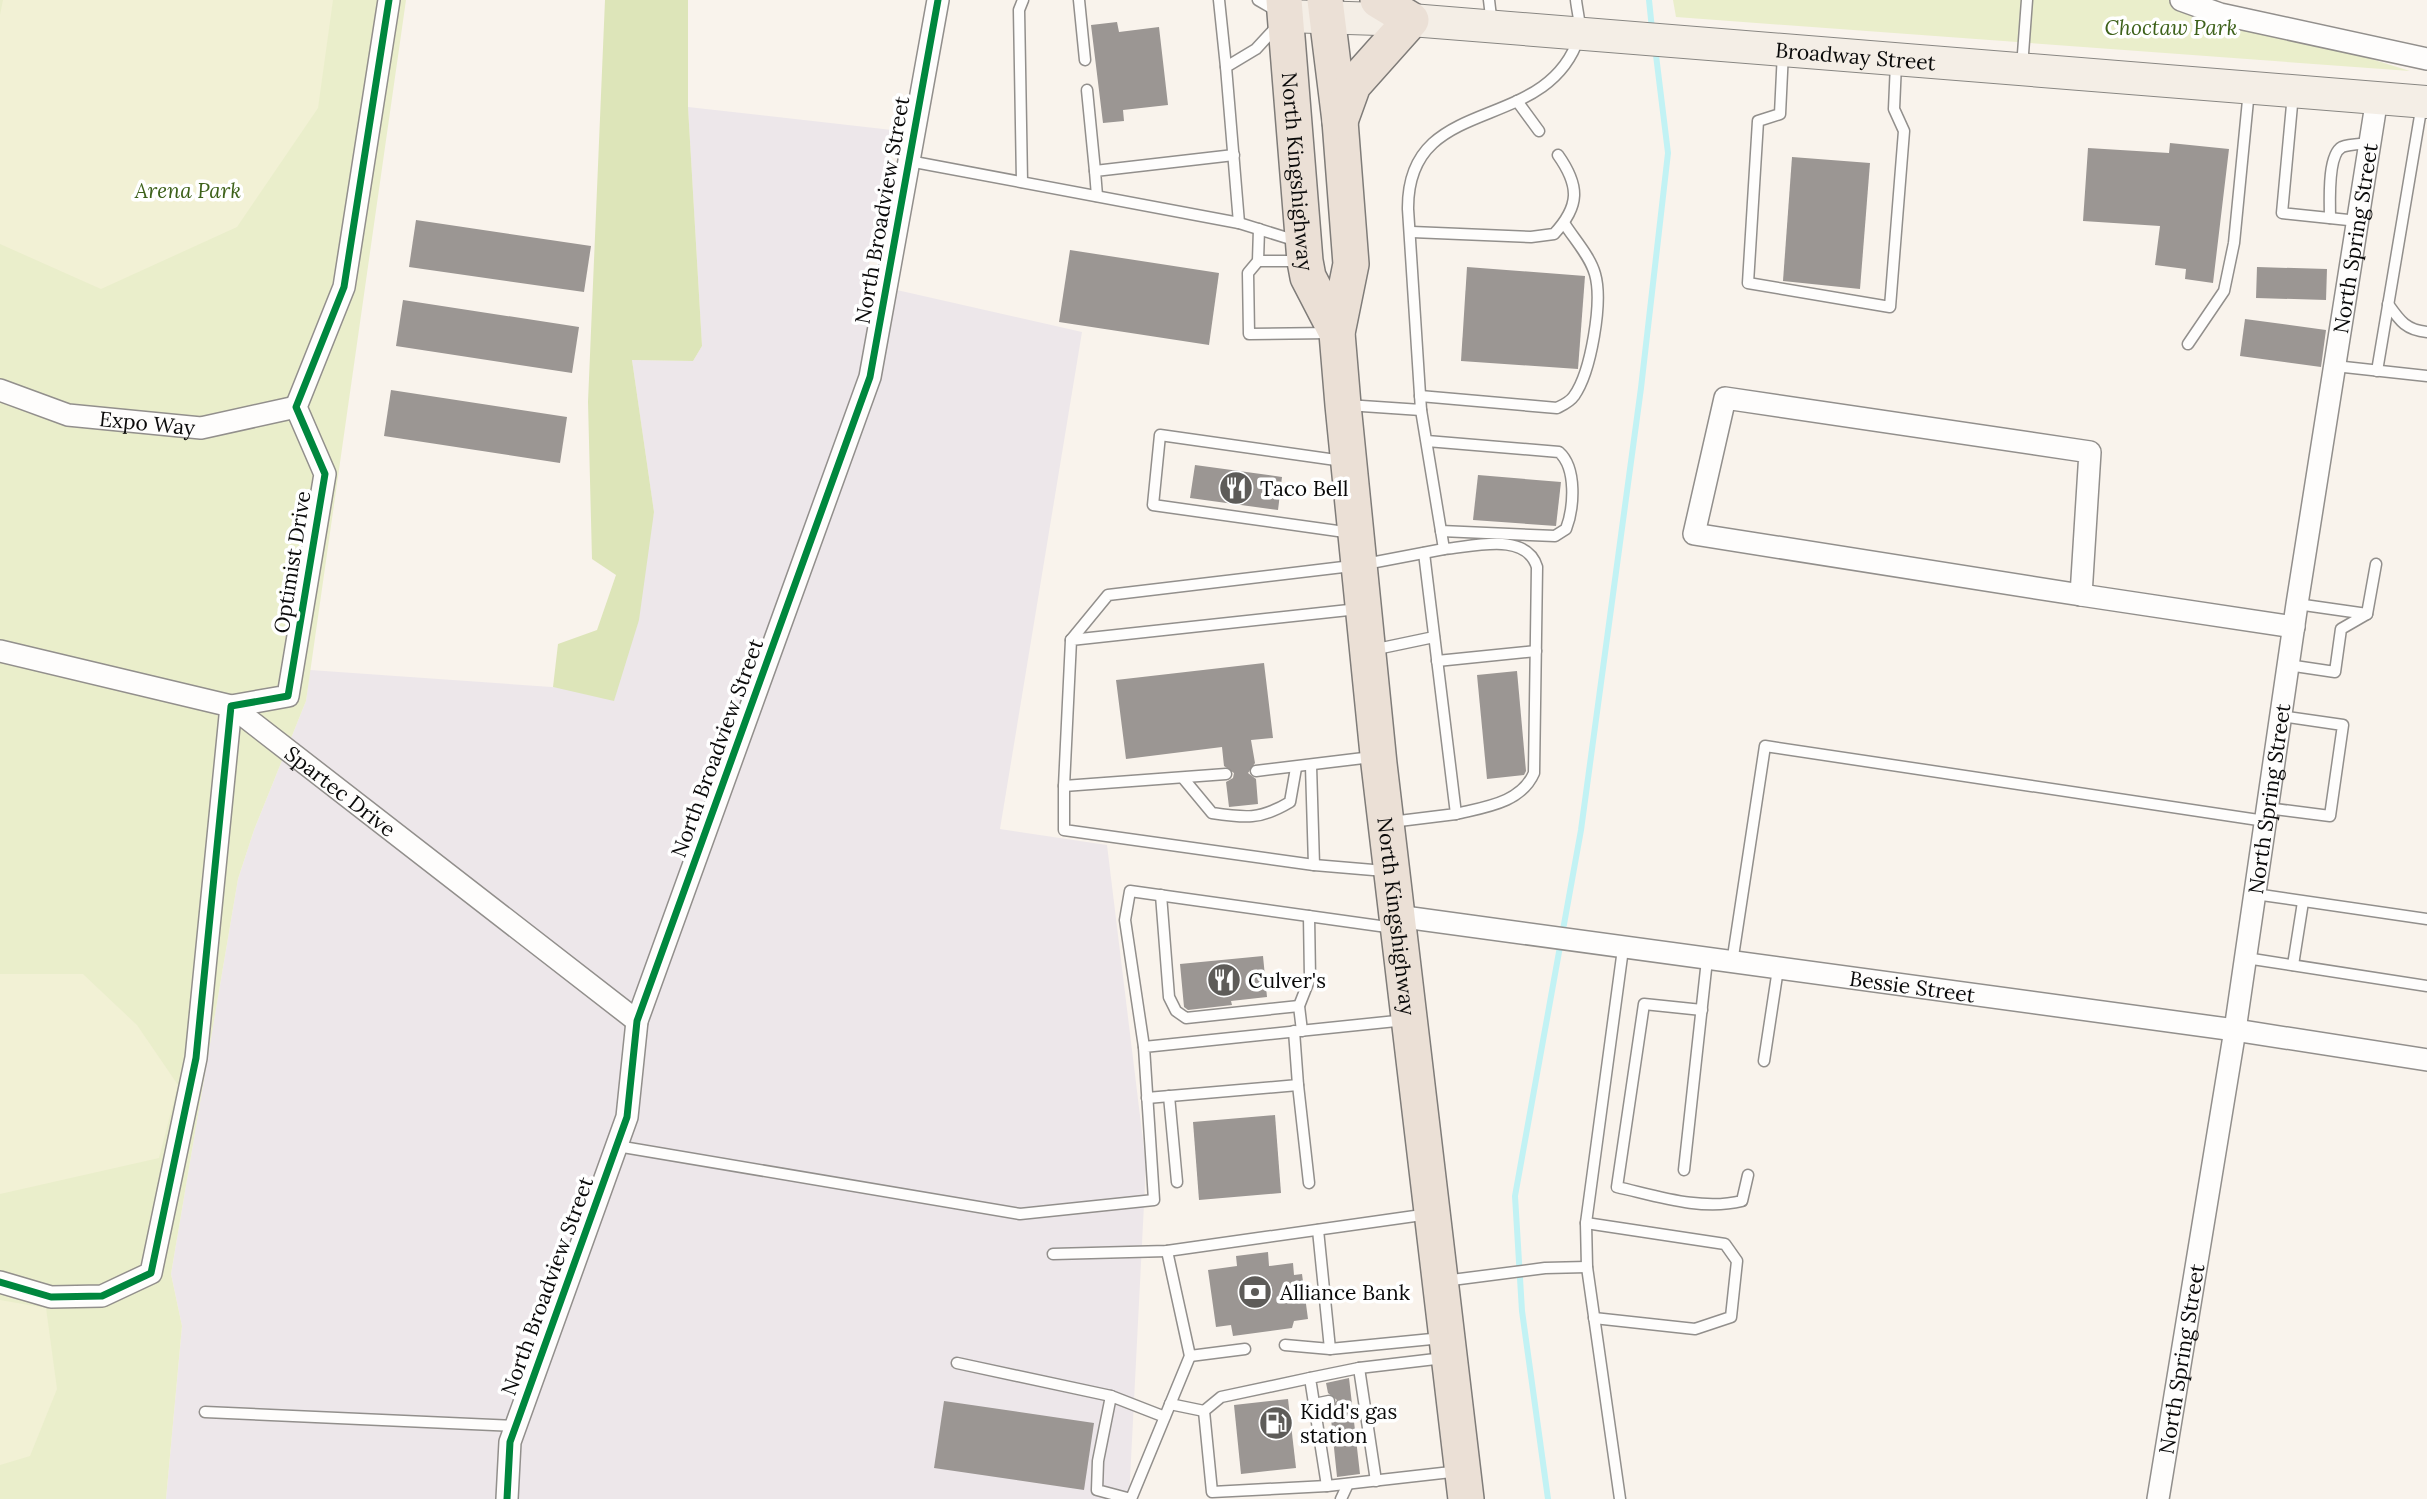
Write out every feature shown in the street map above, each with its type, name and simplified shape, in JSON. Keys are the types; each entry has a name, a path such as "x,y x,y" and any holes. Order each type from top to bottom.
{"main road":[{"path":"1340,121 1353,85 1411,20 1377,0"},
{"name":"Broadway Street","path":"1276,5 1326,8 1411,20 1491,14 1593,37 2425,101"},
{"name":"North Kingshighway","path":"1276,5 1308,276 1337,333"},
{"name":"North Kingshighway","path":"1326,8 1340,121 1351,264 1337,333 1343,405 1378,756 1464,1485"}],"street":[{"path":"296,407 344,287 389,0"},
{"name":"North Broadview Street","path":"507,1499 510,1442 627,1117 637,1021 870,377 938,0"},
{"path":"2181,0 2220,14 2427,59"},
{"name":"North Spring Street","path":"2158,1499 2235,1030 2297,604 2377,98"},
{"name":"Expo Way","path":"0,390 68,415 201,428 296,407"},
{"path":"2081,595 2090,452 1725,398 1693,534 2081,595 2294,627"},
{"name":"Optimist Drive","path":"232,706 288,696 325,474 296,407"},
{"name":"Spartec Drive","path":"0,651 232,706 637,1021"},
{"path":"0,1282 51,1297 102,1296 151,1273 196,1058 232,706"},
{"name":"Bessie Street","path":"1397,922 1529,934 1616,948 2235,1030 2427,1060"}],"lane":[{"path":"1022,182 1019,10 1023,0"},
{"path":"1079,0 1085,60"},
{"path":"1219,0 1239,223"},
{"path":"1444,549 1421,410 1408,190 1416,163 1426,148 1444,133 1550,84 1593,37 1576,0"},
{"path":"2022,71 2027,0"},
{"path":"1226,67 1256,49 1276,5"},
{"path":"1783,51 1780,114 1758,121 1748,283 1890,307 1904,131 1894,109 1896,60"},
{"path":"2188,344 2224,291 2234,243 2249,88"},
{"path":"1087,90 1097,196"},
{"path":"2293,92 2281,212 2358,221"},
{"path":"1517,101 1539,131"},
{"path":"2377,371 2425,101"},
{"path":"2330,218 2332,165 2337,152 2342,147 2370,143"},
{"path":"1095,171 1234,155"},
{"path":"1412,232 1531,237 1554,234 1571,214 1574,187 1570,173 1558,155"},
{"path":"909,161 1239,223 1259,229 1304,252"},
{"path":"1420,396 1557,408 1574,397 1596,325 1598,298 1592,265 1564,223"},
{"path":"1259,229 1258,261 1248,273 1249,334 1337,333"},
{"path":"1258,261 1304,252"},
{"path":"2388,304 2402,324 2414,331 2427,332"},
{"path":"2335,366 2427,376"},
{"path":"1343,405 1421,410"},
{"path":"1349,462 1160,435 1153,505 1358,549 1424,552 1511,544 1521,547 1534,559 1536,757 1529,784 1511,798 1456,814 1387,822"},
{"path":"1427,441 1559,452 1566,458 1572,478 1568,523 1562,533 1555,536 1441,531"},
{"path":"1358,549 1108,595 1071,640 1064,830 1314,865 1392,872"},
{"path":"1424,552 1456,814"},
{"path":"2288,665 2335,672 2341,629 2367,614 2376,564"},
{"path":"2297,604 2367,614"},
{"path":"1071,640 1364,608"},
{"path":"1369,651 1434,637"},
{"path":"1437,661 1536,651"},
{"path":"1732,963 1765,746 2266,815 2330,816 2343,725 2281,716"},
{"path":"1256,771 1378,756"},
{"path":"1311,766 1314,865"},
{"path":"1184,778 1212,813 1245,818 1269,815 1290,802 1296,768"},
{"path":"1064,786 1226,774"},
{"path":"617,1146 1020,1214 1154,1200 1144,1047 1125,920 1130,891 1309,916 1397,922"},
{"path":"2255,894 2427,919"},
{"path":"1161,895 1169,997 1175,1011 1186,1018 1299,1006"},
{"path":"2293,965 2303,902"},
{"path":"1308,1183 1298,1086 1298,1031 1299,1006 1310,978 1309,916"},
{"path":"1616,948 1586,1223 1587,1267 1620,1499"},
{"path":"2246,957 2427,986"},
{"path":"1684,1170 1707,960"},
{"path":"1764,1062 1778,969"},
{"path":"1702,1010 1644,1004 1617,1187 1682,1202 1723,1206 1742,1201 1748,1175"},
{"path":"1144,1047 1409,1020"},
{"path":"1147,1098 1298,1086"},
{"path":"1169,1097 1177,1182"},
{"path":"1053,1254 1167,1251 1432,1214"},
{"path":"1586,1223 1725,1244 1737,1261 1731,1317 1695,1329 1594,1318"},
{"path":"1318,1230 1330,1349"},
{"path":"1111,1396 1098,1461 1097,1490 1131,1499 1190,1356 1167,1251"},
{"path":"1440,1282 1545,1268 1587,1267"},
{"path":"1285,1345 1330,1349 1447,1348"},
{"path":"1204,1411 1221,1397 1447,1348"},
{"path":"1190,1356 1245,1349"},
{"path":"957,1363 1111,1396 1164,1417"},
{"path":"1359,1368 1376,1480"},
{"path":"1310,1378 1327,1486"},
{"path":"1314,1404 1329,1401"},
{"path":"1170,1404 1204,1411"},
{"path":"1204,1411 1212,1496 1376,1480 1464,1485"},
{"path":"205,1412 516,1426"},
{"path":"1355,1427 1367,1425"},
{"path":"1318,1433 1332,1431"},
{"path":"1358,1452 1371,1450"},
{"path":"1322,1459 1335,1456"},
{"path":"1341,1499 1348,1484"}],"shaded area":[{"path":"688,107 892,130 866,283 1082,332 1000,829 1107,845 1146,1165 1129,1499 166,1499 182,1326 171,1274 238,879 254,830 306,701 310,670 566,688 614,700 654,512 632,360 693,361 702,346"}],"green space":[{"name":"Arena Park","path":"0,0 406,0 306,701 254,830 238,879 171,1274 182,1326 166,1499 0,1499"},
{"path":"3,0 333,0 318,108 237,227 101,289 0,244 0,15"},
{"path":"605,0 688,0 688,107 702,346 693,361 632,360 654,512 639,620 614,701 553,687 558,644 597,630 616,575 592,559 588,402"},
{"name":"Choctaw Park","path":"1673,0 2180,0 2410,71 1676,17"},
{"path":"0,974 83,974 137,1025 178,1085 159,1158 0,1194"},
{"path":"0,1300 46,1308 57,1389 30,1456 0,1465"}],"building":[{"path":"1117,22 1119,32 1159,27 1168,105 1123,110 1124,121 1103,123 1091,25"},
{"path":"2170,143 2229,149 2213,283 2185,279 2186,269 2155,265 2160,226 2083,221 2088,148 2169,153"},
{"path":"1792,157 1870,163 1860,289 1783,281"},
{"path":"416,220 591,246 584,292 409,267"},
{"path":"1070,250 1219,273 1209,345 1059,322"},
{"path":"1467,267 1585,276 1578,369 1461,361"},
{"path":"2257,267 2327,269 2326,300 2256,298"},
{"path":"403,300 579,327 572,373 396,346"},
{"path":"2245,319 2326,330 2321,367 2240,356"},
{"path":"391,390 567,417 560,463 384,436"},
{"name":"Taco Bell","path":"1195,465 1282,477 1278,510 1190,498"},
{"path":"1478,475 1561,482 1556,526 1473,520"},
{"path":"1264,663 1273,738 1251,740 1255,763 1248,773 1256,779 1258,804 1229,807 1226,782 1233,778 1234,773 1224,766 1222,747 1126,759 1116,680"},
{"path":"1517,671 1526,771 1524,775 1487,779 1477,675"},
{"name":"Culver's","path":"1263,956 1267,997 1231,1001 1232,1005 1188,1010 1184,1007 1180,964"},
{"path":"1275,1115 1281,1193 1199,1200 1193,1122"},
{"path":"1268,1252 1269,1266 1293,1263 1294,1275 1302,1274 1308,1319 1294,1321 1292,1328 1233,1336 1231,1325 1216,1327 1208,1270 1237,1266 1236,1256"},
{"path":"1349,1378 1360,1474 1337,1477 1330,1409 1337,1400 1328,1393 1326,1383"},
{"path":"1288,1399 1296,1468 1241,1474 1234,1405"},
{"path":"944,1401 1094,1423 1084,1490 934,1468"}],"waterway":[{"path":"1649,0 1652,29"},
{"path":"1548,1499 1522,1311 1515,1196 1581,830 1641,388 1668,153 1655,47"}],"cycle path":[{"path":"0,1282 51,1297 102,1296 151,1273 196,1058 231,706 288,696 325,474 296,407 344,287 389,0"},
{"path":"507,1499 510,1442 627,1117 637,1021 870,377 938,0"}],"place":[{"name":"Taco Bell","path":"1236,488"},
{"name":"Culver's","path":"1224,980"},
{"name":"Alliance Bank","path":"1255,1292"},
{"name":"Kidd's gas station","path":"1276,1423"}]}
